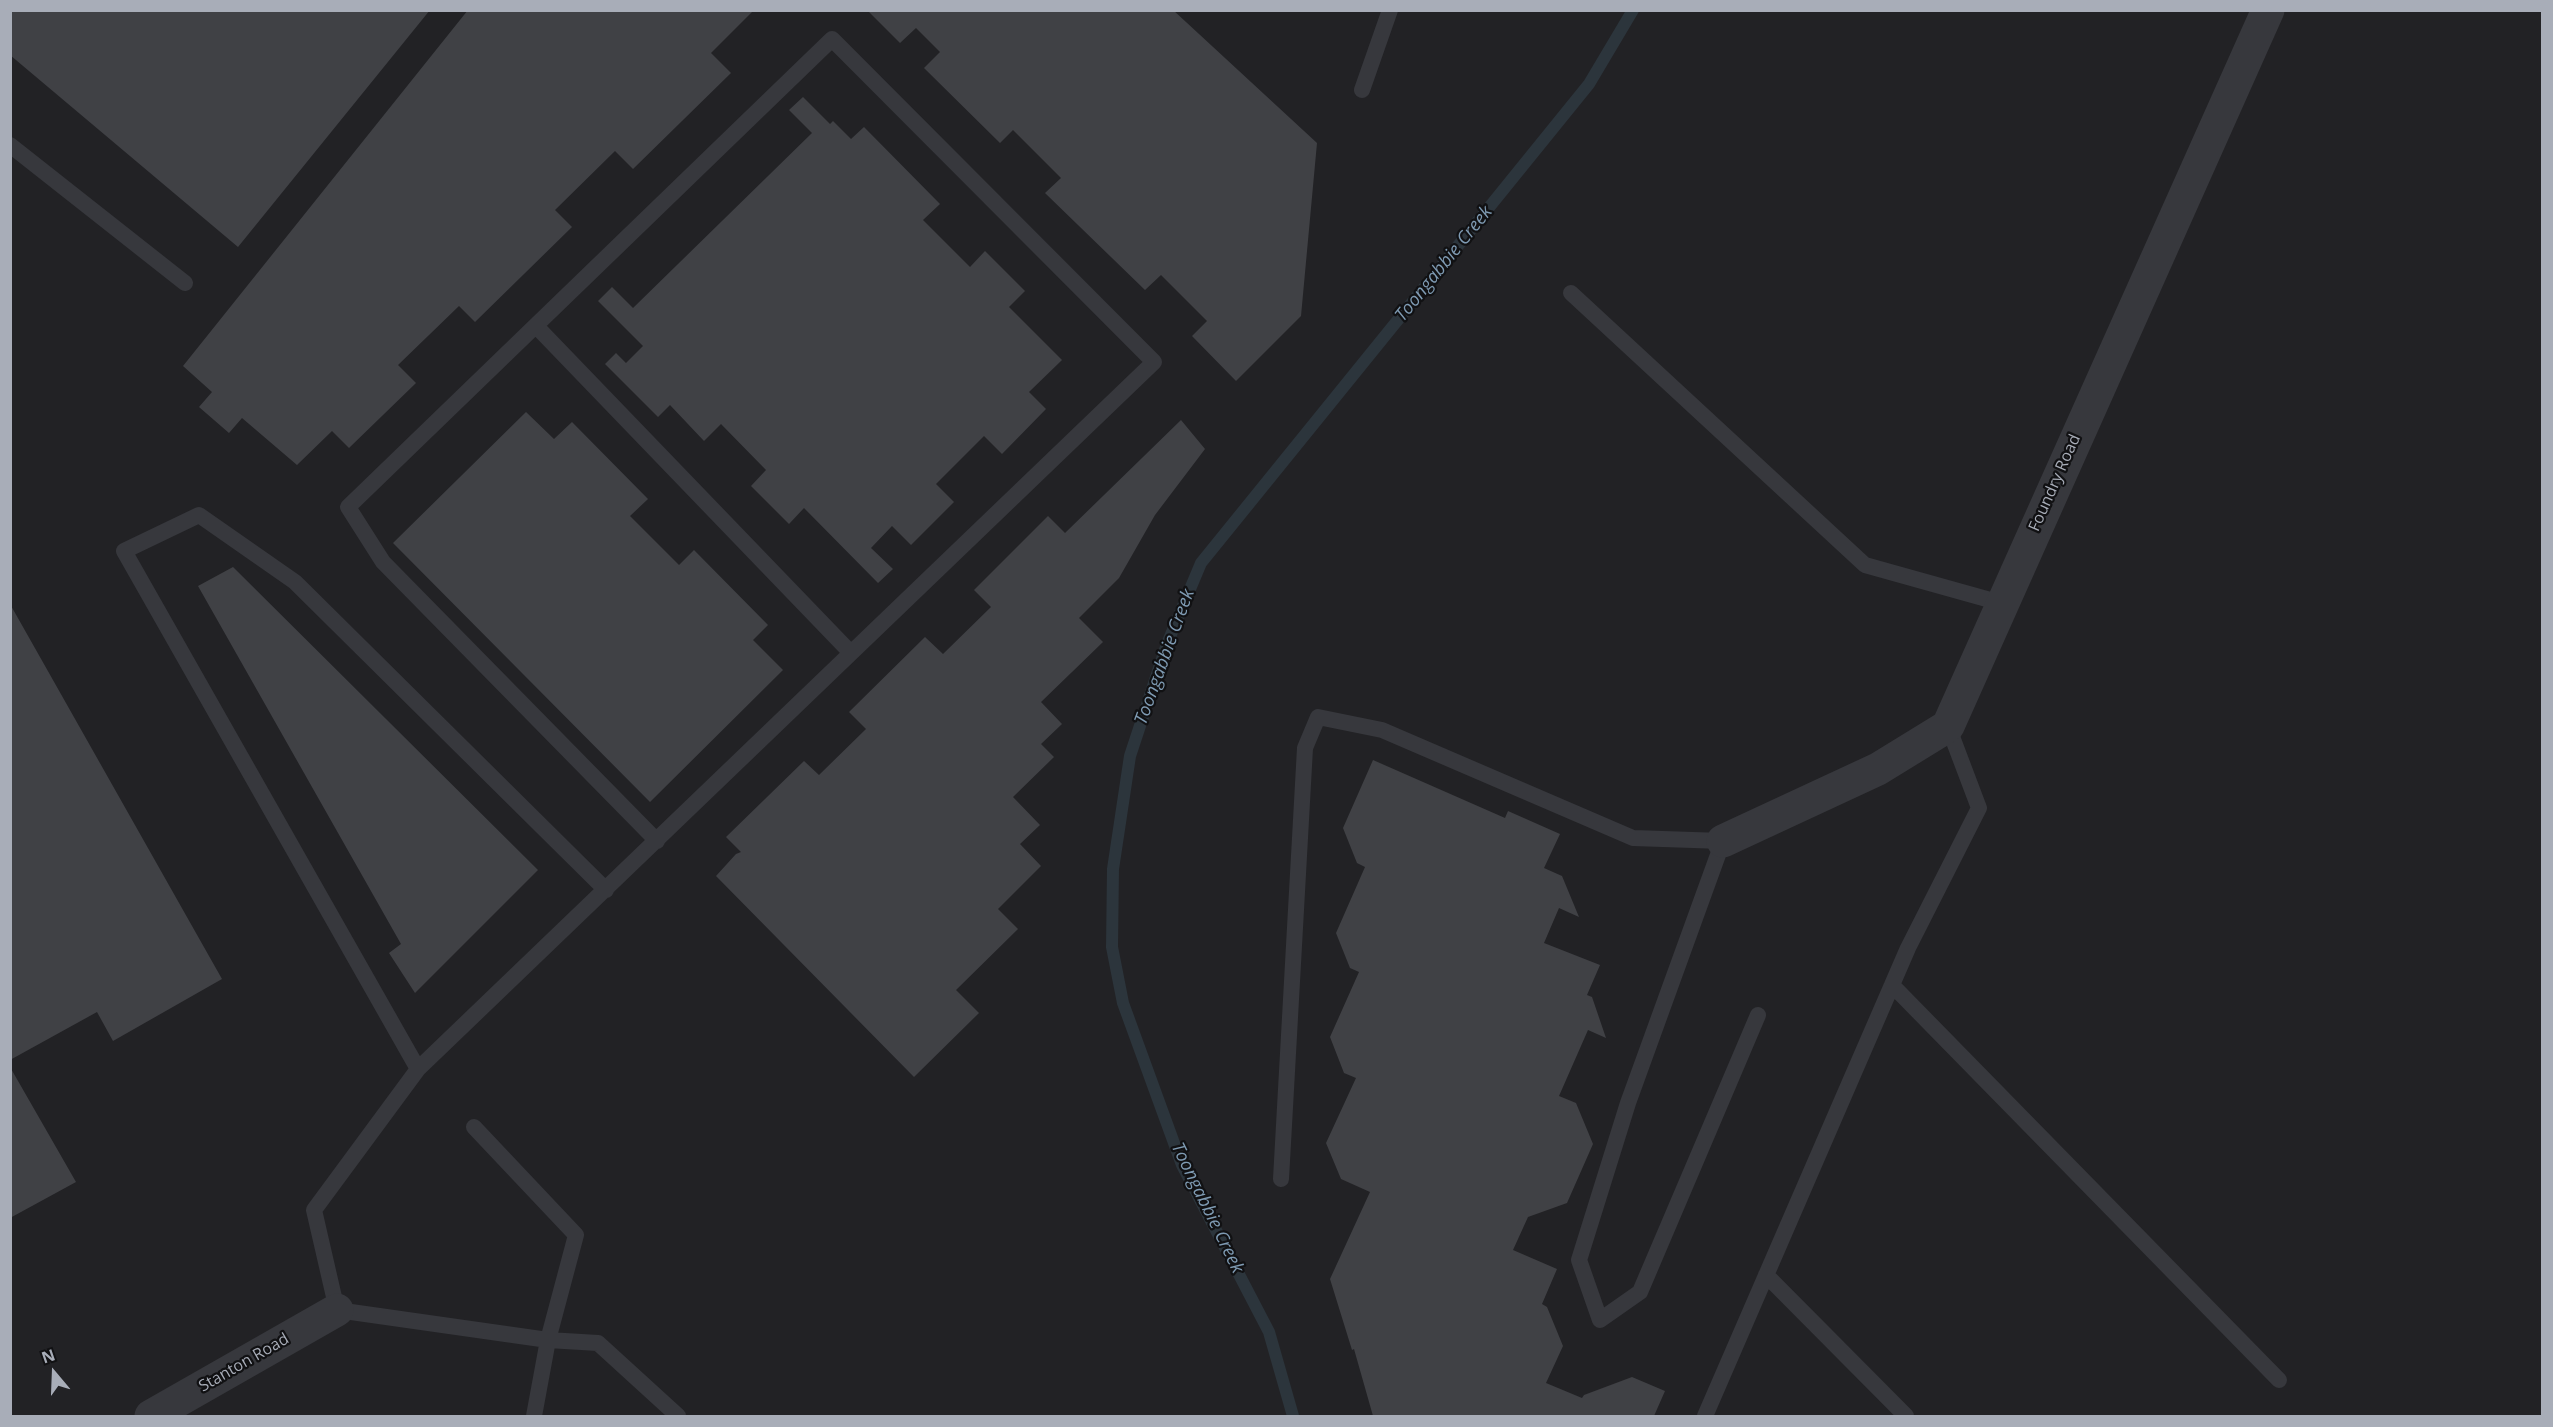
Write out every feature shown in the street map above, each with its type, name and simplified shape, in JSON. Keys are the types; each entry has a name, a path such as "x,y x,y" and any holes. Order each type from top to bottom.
{"street":[{"name":"Foundry Road","path":"1948,726 2001,603 2268,10"},
{"path":"1723,841 1878,769 1948,726"},
{"name":"Stanton Road","path":"151,1416 337,1310"}],"lane":[{"path":"1362,90 1390,10"},
{"path":"657,841 383,562 348,507 832,39 1154,362 657,841 606,890 418,1069 314,1210 337,1310 548,1340 598,1343 678,1416"},
{"path":"10,146 185,283"},
{"path":"1571,293 1865,565 2001,603"},
{"path":"536,326 852,653"},
{"path":"418,1069 124,551 199,515 296,582 606,890"},
{"path":"1281,1179 1305,748 1318,717 1382,730 1633,838 1723,841 1628,1103 1579,1260 1600,1320 1640,1292 1758,1015"},
{"path":"1705,1416 1892,985 1979,808 1948,726"},
{"path":"1892,985 2279,1380"},
{"path":"474,1127 576,1235 548,1340 534,1416"},
{"path":"1766,1275 1905,1416"}],"shaded area":[{"path":"10,11 2542,11 2542,1416 11,1416"}],"building":[{"path":"10,10 430,10 238,247 10,55"},
{"path":"468,10 754,10 711,53 731,73 633,169 615,151 555,210 572,227 475,322 459,306 398,365 416,383 349,448 332,431 297,465 242,418 229,433 199,407 212,392 183,366"},
{"path":"867,10 1173,10 1317,143 1301,316 1236,381 1192,336 1207,321 1161,275 1145,290 1045,193 1061,178 1013,130 1000,143 924,68 940,52 916,28 900,43"},
{"path":"803,97 830,124 833,121 851,139 864,127 940,204 923,220 970,267 985,251 1025,291 1009,307 1062,360 1029,392 1046,409 1002,454 984,436 936,484 954,502 911,545 892,526 871,548 893,569 878,583 804,508 789,524 751,486 766,470 721,424 704,441 670,405 658,417 605,364 616,353 626,363 643,346 598,301 612,287 633,308 812,133 789,110"},
{"path":"526,412 554,439 572,422 648,499 630,516 679,565 694,550 768,625 753,640 783,670 650,802 393,543"},
{"path":"1181,420 1205,449 1155,515 1119,578 1079,618 1103,642 1041,702 1062,724 1041,744 1054,757 1013,797 1040,825 1020,844 1041,866 998,909 1018,929 956,990 979,1013 914,1077 716,876 736,854 741,852 726,837 804,761 819,775 866,729 849,712 925,637 943,654 991,607 974,590 1048,516 1065,533"},
{"path":"233,567 538,870 415,993 389,953 401,944 198,586"},
{"path":"10,604 222,979 113,1041 97,1012 10,1060"},
{"path":"1373,760 1505,818 1508,811 1560,834 1544,868 1562,876 1579,917 1559,908 1544,943 1600,965 1587,995 1592,997 1606,1038 1588,1030 1559,1096 1576,1103 1593,1144 1567,1203 1528,1217 1513,1250 1557,1269 1542,1304 1547,1307 1563,1346 1546,1383 1582,1398 1584,1395 1632,1377 1665,1391 1654,1416 1373,1416 1354,1349 1352,1350 1330,1279 1370,1192 1341,1179 1326,1143 1356,1078 1344,1073 1330,1037 1359,972 1350,968 1336,933 1365,867 1357,863 1343,828"},
{"path":"10,1067 76,1182 10,1218"}],"waterway":[{"name":"Toongabbie Creek","path":"1293,1416 1269,1332 1182,1165 1123,1003 1112,947 1113,869 1130,756 1167,644 1201,563 1589,84 1633,10"}]}
